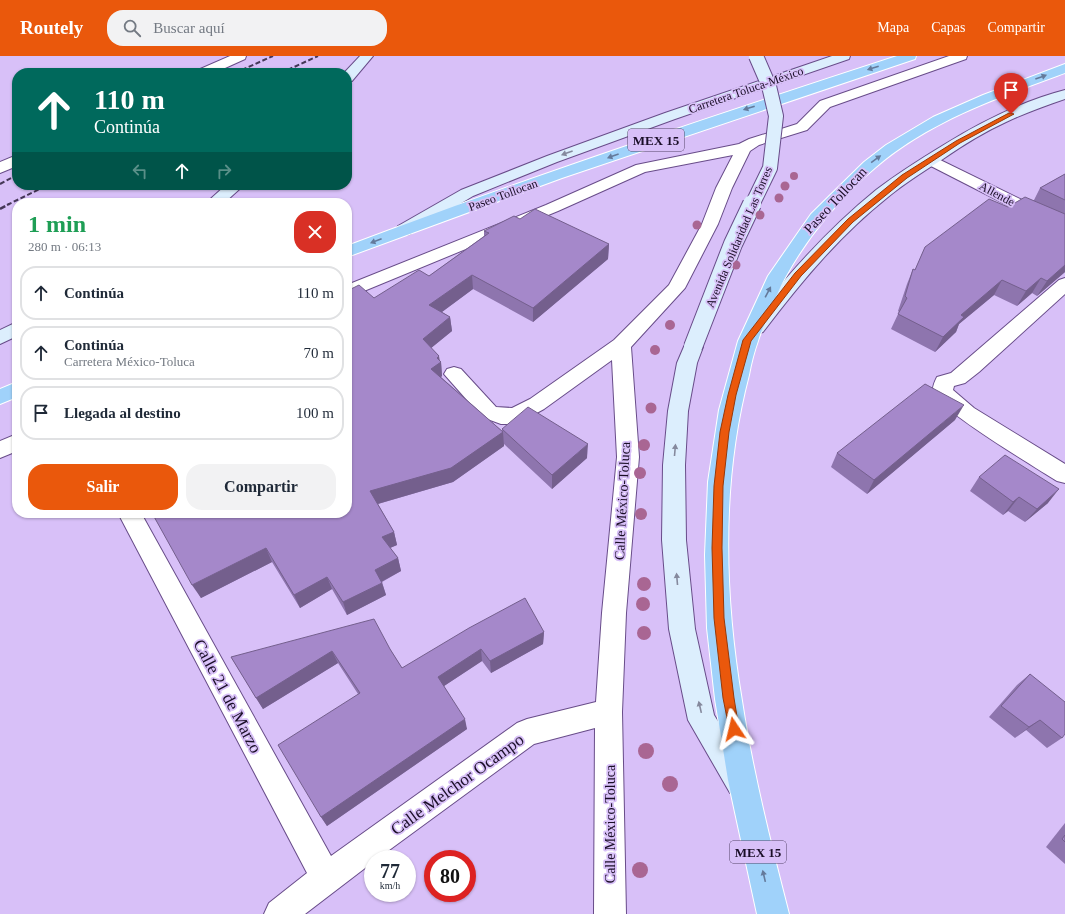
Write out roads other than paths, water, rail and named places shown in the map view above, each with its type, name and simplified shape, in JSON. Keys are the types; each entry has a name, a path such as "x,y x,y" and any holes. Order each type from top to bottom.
{"highway":[{"name":"Paseo Tollocan","path":"352,250 404,230 702,124 910,56"},
{"name":"Paseo Tollocan","path":"772,914 744,791 728,698 719,618 717,548 718,486 725,432 734,383 747,340 763,302 780,268 821,210 844,186 869,165 922,128 950,113 980,99 1065,68"},
{"path":"0,397 12,391"}],"main road":[{"path":"352,72 367,56"},
{"name":"Avenida Solidaridad Las Torres","path":"744,791 702,720 682,629 674,540 674,465 678,411 687,363 733,244 770,168 776,116 769,86 756,56"},
{"name":"Carretera Toluca-México","path":"404,230 467,193 552,159 670,116 844,56"},
{"path":"747,340 798,274 850,220 904,176 958,142 1011,114 1065,94"},
{"path":"220,198 230,190"},
{"path":"0,338 12,331"}],"street":[{"path":"214,68 240,56"},
{"path":"352,290 552,208 641,168 744,148 754,142 802,127 825,104 961,56"},
{"path":"454,374 489,412 501,416 516,416 538,404 621,345 676,288 710,224 724,188 744,148"},
{"name":"Allende","path":"930,160 1023,207 1065,226"},
{"path":"0,168 12,162"},
{"path":"1065,284 958,378 944,382 943,392 967,413 1065,475"},
{"name":"Calle México-Toluca","path":"610,914 609,712 614,613 628,457 621,345"},
{"path":"0,450 12,444"},
{"name":"Calle 21 de Marzo","path":"132,518 326,878"},
{"name":"Calle Melchor Ocampo","path":"280,914 326,878 527,732 609,712"}],"railway":[{"path":"246,68 273,56"},
{"path":"292,68 318,56"},
{"path":"0,184 12,178"},
{"path":"21,198 38,190"},
{"path":"0,209 9,204"}]}
